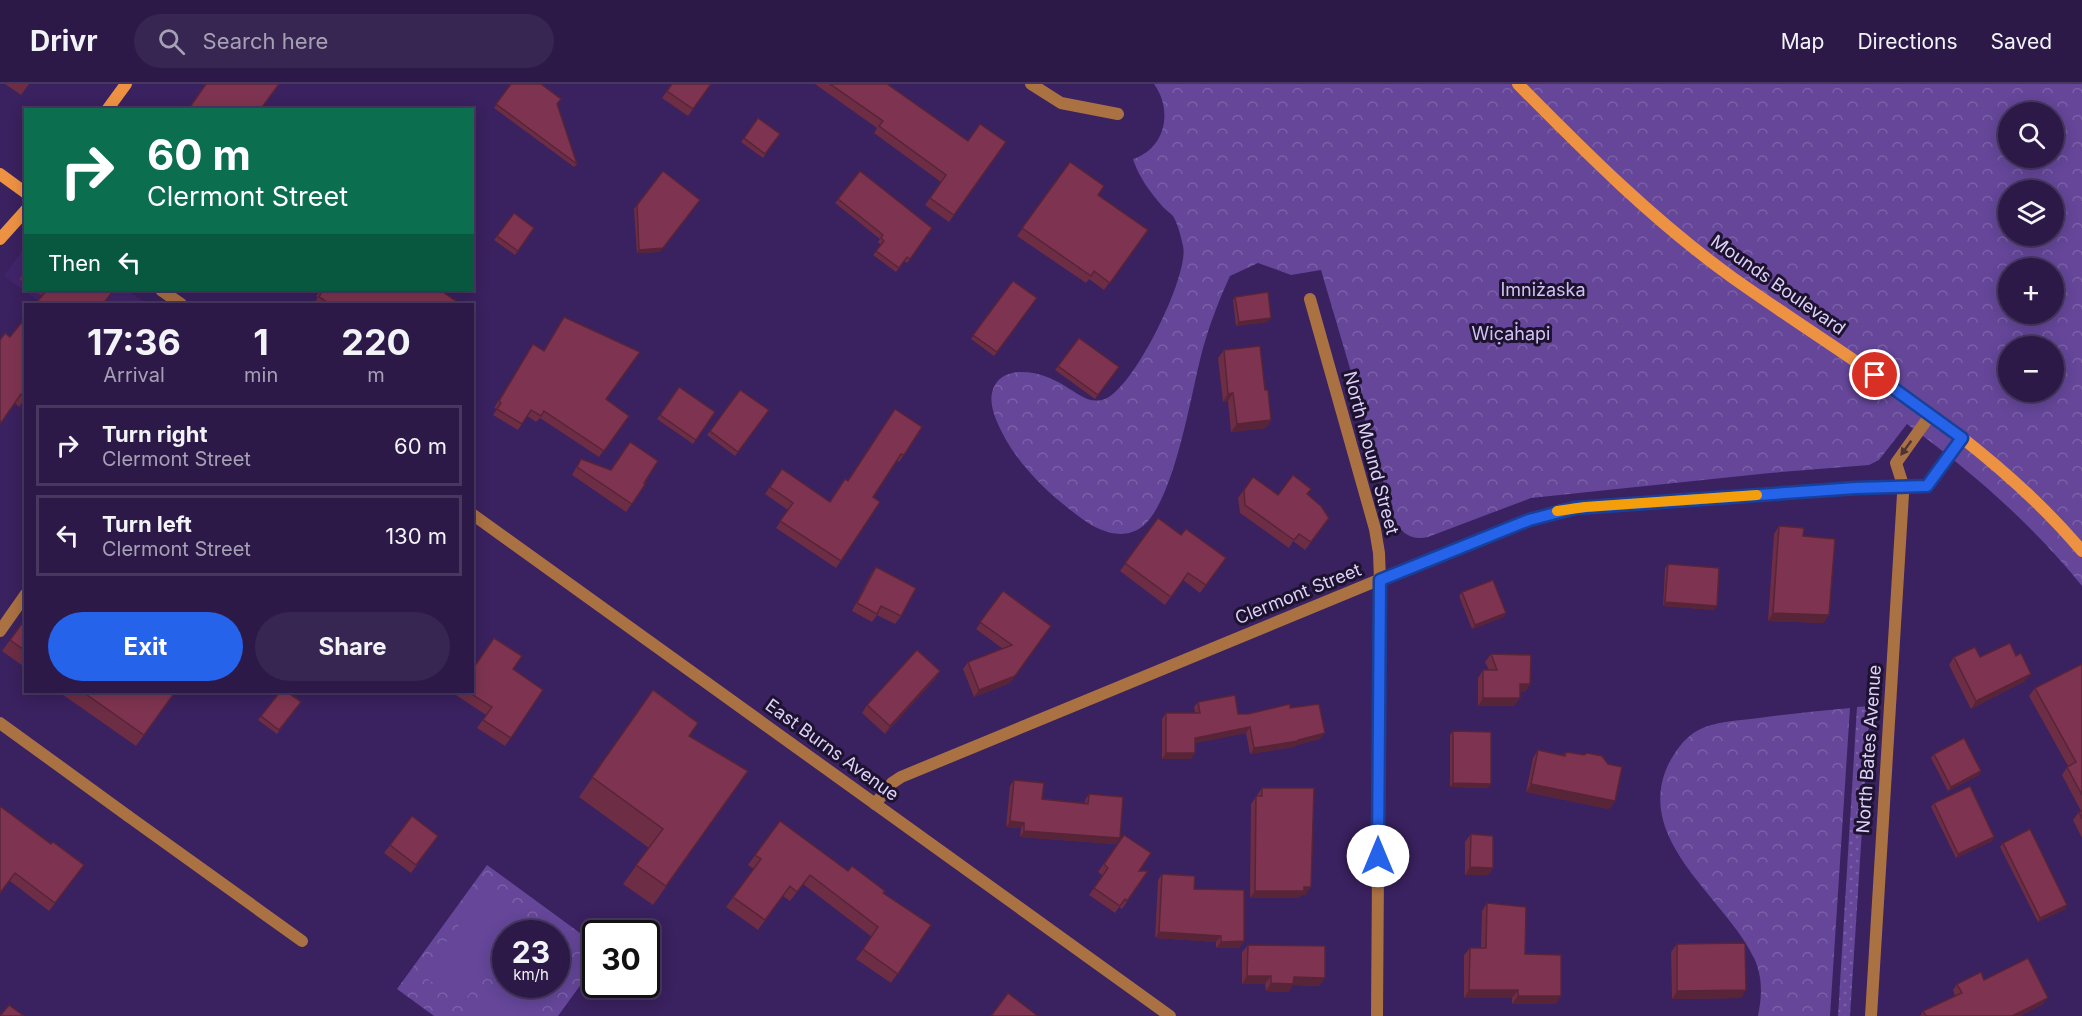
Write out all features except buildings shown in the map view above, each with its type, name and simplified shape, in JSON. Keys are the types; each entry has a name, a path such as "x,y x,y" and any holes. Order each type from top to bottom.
{"street":[{"path":"109,108 126,84"},
{"path":"1031,84 1061,103 1118,114"},
{"name":"Mounds Boulevard","path":"1518,84 1609,175 1679,236 1962,438 2021,487 2082,551"},
{"path":"0,174 24,192"},
{"path":"0,239 24,212"},
{"path":"162,291 180,303"},
{"name":"North Mound Street","path":"1310,299 1375,529 1380,580 1377,1016"},
{"path":"1903,485 1896,463 1930,414"},
{"name":"Clermont Street","path":"875,804 892,783 901,777 1529,520 1568,509 1903,485 1927,486 1962,438"},
{"name":"North Bates Avenue","path":"1870,1016 1903,485"},
{"name":"East Burns Avenue","path":"474,515 1170,1016"},
{"path":"0,631 24,597"},
{"path":"0,723 302,941"}],"shaded area":[{"path":"24,248 24,290 4,276"},
{"path":"25,291 128,291 146,303 42,303"}],"green space":[{"name":"Imniżaska","path":"1154,84 2082,84 2082,586 2000,499 1907,424 1879,460 1869,465 1531,498 1428,537 1412,537 1403,532 1394,518 1321,270 1291,275 1258,263 1230,276 1222,294 1202,352 1173,470 1154,512 1143,526 1135,531 1119,534 1095,527 1039,483 1021,462 996,420 991,399 992,392 1002,377 1011,373 1024,372 1048,377 1087,399 1102,400 1114,393 1128,378 1142,357 1168,306 1183,261 1183,246 1175,219 1146,186 1133,159 1144,154 1159,137 1163,127 1163,105"},
{"path":"1870,706 1850,1016 1838,1016 1857,707"},
{"path":"1850,708 1830,1016 1758,1016 1761,987 1754,958 1741,936 1687,867 1672,844 1663,819 1660,793 1668,765 1683,742 1693,733 1705,727 1732,721"},
{"path":"487,865 562,920 492,920 492,998 570,998 570,926 582,934 582,983 558,1016 434,1016 397,989"},
{"path":"484,891 523,920 492,920 492,962 462,1004 422,975"},
{"path":"492,987 492,998 545,998 532,1016 479,1016 474,1012"}],"slow traffic":[{"path":"1557,511 1757,495"}],"route":[{"path":"1378,856 1380,580 1529,520 1575,508 1903,485 1927,486 1962,438 1875,375"}],"park label":[{"name":"Wic̣aḣapi","path":"1511,334"}]}
